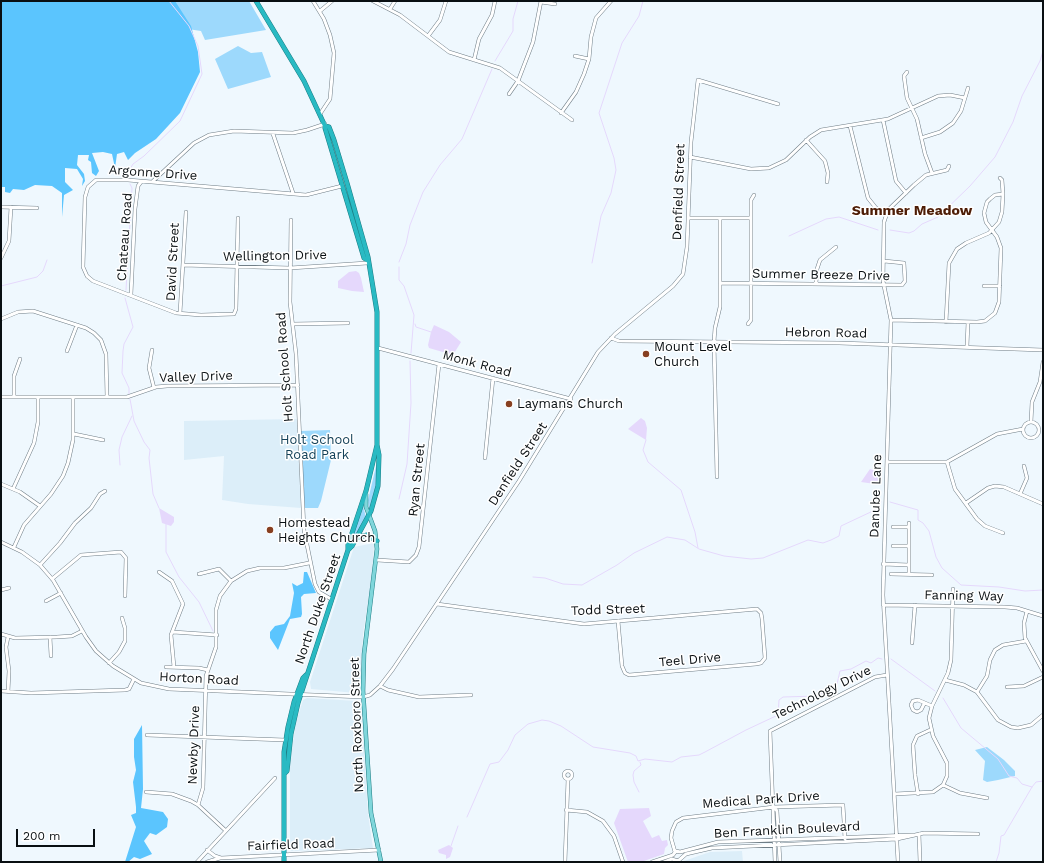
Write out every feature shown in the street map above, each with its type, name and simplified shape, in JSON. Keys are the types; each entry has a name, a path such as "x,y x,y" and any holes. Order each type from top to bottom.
{"highway":[{"name":"North Roxboro Street","path":"256,1 294,64 325,125 364,258 367,262"},
{"name":"North Roxboro Street","path":"325,125 329,127 348,183 368,257 367,262 377,306 377,445 366,491"},
{"path":"336,162 344,181 348,183"},
{"path":"342,186 346,187 352,207 354,208"},
{"name":"North Roxboro Street","path":"369,515 378,486 379,449 377,445"},
{"name":"North Duke Street","path":"348,550 348,545 366,491"},
{"name":"North Duke Street","path":"284,862 285,773 283,771 285,740 348,550 369,515"},
{"path":"356,538 367,535 377,541"},
{"name":"North Duke Street","path":"285,773 287,770 290,734 299,694"}],"main road":[{"name":"North Roxboro Street","path":"366,491 366,507 377,541 364,655 363,697 371,813 381,862"}],"street":[{"path":"313,1 320,11 330,35 334,58 330,99 320,114"},
{"path":"320,11 332,1"},
{"path":"373,1 390,9 453,54 497,66 572,120"},
{"path":"390,9 395,1"},
{"path":"428,36 440,20 446,1"},
{"path":"474,60 479,39 492,15 495,1"},
{"path":"561,112 579,87 589,59 590,37 594,24 600,12 611,1"},
{"path":"509,94 518,81 535,36 541,2 555,4"},
{"path":"575,56 589,59"},
{"path":"907,72 904,76 905,92 917,120 920,138 932,173"},
{"name":"Denfield Street","path":"363,697 373,693 380,686 437,604 526,472 571,399 594,358 611,338 669,290 681,278 686,260 690,157 698,80 778,104"},
{"path":"920,138 940,132 953,122 961,112 968,88"},
{"path":"690,157 751,169 764,169 786,160 806,140 821,130 883,120 938,96 950,95 965,98"},
{"path":"883,120 896,181 906,193"},
{"path":"152,182 187,149 205,136 220,132 272,134 299,132 325,125"},
{"path":"850,126 868,198 876,208 886,213 906,193 932,173 947,170 949,166"},
{"path":"272,134 293,193"},
{"path":"806,140 825,161 829,177 827,182"},
{"path":"946,322 948,268 950,259 961,247 992,230 1000,218 1003,194 1002,180 1000,178"},
{"name":"Argonne Drive","path":"237,267 236,309 234,314 201,315 180,313 93,281 84,269 82,262 85,197 89,185 96,180 103,179 314,194 342,186"},
{"name":"Chateau Road","path":"131,294 135,209 138,186 141,182"},
{"path":"891,320 946,322 984,321 996,313 999,302 1001,248 997,237 986,222 985,208 987,202 995,195 1003,194"},
{"path":"748,324 750,320 751,200 754,195"},
{"path":"1,207 37,208"},
{"path":"1,258 9,241 11,207"},
{"name":"David Street","path":"180,313 186,212"},
{"name":"Danube Lane","path":"886,213 884,286 891,312 891,320 883,605 898,862"},
{"path":"237,267 238,218"},
{"path":"688,218 751,218"},
{"path":"717,477 714,342 715,328 720,307 720,218"},
{"name":"Holt School Road","path":"291,220 290,302 298,385 304,522 309,563 318,591 331,600"},
{"path":"816,284 817,269 820,260 836,248"},
{"name":"Summer Breeze Drive","path":"720,283 902,285 905,280 905,268 900,262 884,261"},
{"name":"Wellington Drive","path":"183,265 290,268 367,262"},
{"path":"984,286 1000,286"},
{"path":"1,319 18,312 33,311 76,325 94,333 103,344 107,357 107,397"},
{"path":"967,346 968,322"},
{"path":"293,324 348,323"},
{"path":"66,351 76,325"},
{"name":"Hebron Road","path":"611,338 619,341 890,344 1043,350"},
{"name":"Monk Road","path":"378,348 571,399"},
{"path":"152,350 149,368 154,388"},
{"path":"14,397 14,376 20,359"},
{"path":"1031,422 1032,402 1043,372 1043,362"},
{"name":"Ryan Street","path":"376,560 409,562 416,555 420,547 439,364"},
{"path":"485,458 493,378"},
{"name":"Valley Drive","path":"1,397 132,396 154,388 167,386 298,385"},
{"path":"13,489 34,442 38,422 38,397"},
{"path":"14,548 24,525 51,494 63,476 70,457 74,434 73,397"},
{"path":"887,462 947,462 997,434 1023,429 1025,425 1031,422"},
{"path":"1023,429 1026,436 1031,437 1036,435 1038,430 1036,424 1031,422"},
{"path":"1038,430 1043,430"},
{"path":"74,434 103,440"},
{"path":"947,462 954,486 981,523 1003,533"},
{"path":"1020,494 1027,478 1024,466"},
{"path":"1,484 13,489 40,506"},
{"path":"966,503 988,488 995,486 1004,487 1043,504"},
{"path":"40,565 60,544 75,523 91,508 100,494 105,491"},
{"path":"893,527 909,525 909,574"},
{"name":"Horton Road","path":"1,542 14,548 40,565 52,579 82,631 96,651 109,663 134,680 161,688 363,697"},
{"path":"892,546 909,546"},
{"path":"52,579 81,555 121,552 126,558 125,596"},
{"name":"Newby Drive","path":"198,805 202,792 208,670 216,647 218,602 222,591 238,575 253,569 284,568 309,563"},
{"path":"883,564 909,565"},
{"path":"199,574 219,570 231,581"},
{"path":"159,572 172,581 183,604 171,637 174,667"},
{"path":"892,574 932,575"},
{"path":"1,590 8,588"},
{"path":"895,794 918,794 933,792 943,785 947,776 947,763 930,730 929,718 932,704 945,680 952,654 953,589"},
{"path":"46,601 61,593"},
{"name":"Todd Street","path":"437,604 577,623 757,609 762,619 765,658 761,663 756,664"},
{"name":"Fanning Way","path":"883,605 1004,607 1027,611 1043,616"},
{"path":"912,643 915,606"},
{"path":"1027,611 1024,623 1026,640 1043,671"},
{"path":"109,663 119,652 125,641 125,628 122,618"},
{"name":"Teel Drive","path":"618,621 622,666 625,673 634,675 756,664"},
{"path":"1,634 8,637 50,637 72,636 82,631"},
{"path":"173,632 217,635"},
{"path":"8,637 6,648 9,671 8,692"},
{"path":"50,637 51,656"},
{"path":"977,692 987,676 990,660 995,650 1000,646 1026,640"},
{"path":"166,667 199,668 208,670"},
{"name":"Technology Drive","path":"775,862 774,807 769,736 771,730 875,677 887,675"},
{"path":"1007,687 1024,686 1043,677"},
{"path":"1,691 31,693 125,690 129,689 134,680"},
{"path":"945,680 964,685 977,692 998,720 1011,727 1018,728 1031,725 1043,715"},
{"path":"380,686 388,690 419,696 471,695"},
{"path":"924,704 919,711 915,711 911,708 911,703 915,700 924,704 932,704"},
{"path":"918,794 913,745 917,736 930,730"},
{"path":"147,735 285,740"},
{"path":"197,862 275,778"},
{"path":"565,862 568,779"},
{"path":"943,785 960,793 987,798"},
{"path":"146,792 172,794 198,805 226,830"},
{"name":"Medical Park Drive","path":"675,852 671,840 672,831 676,822 683,818 774,807 843,805 845,842"},
{"name":"Technology Drive","path":"774,807 777,811 780,862"},
{"path":"566,810 591,814 603,821 614,836 623,862"},
{"path":"915,835 934,833 978,834"},
{"path":"919,834 920,862"},
{"name":"Ben Franklin Boulevard","path":"680,852 711,843 915,835"},
{"name":"Ben Franklin Boulevard","path":"682,856 712,848 897,840 915,835"},
{"path":"207,850 215,856 221,858"},
{"name":"Fairfield Road","path":"207,862 221,858 233,857 379,850"},
{"path":"652,862 672,855 675,852 680,852 682,856 680,860 664,862"},
{"path":"672,855 674,860"},
{"path":"233,857 233,862"}],"shaded area":[{"path":"1,1 175,1 191,26 198,52 200,72 180,113 156,139 135,153 128,160 124,152 117,154 115,168 112,154 103,152 92,153 99,171 96,176 92,173 91,162 88,160 89,155 78,155 77,165 84,174 85,181 82,186 83,179 77,169 65,168 65,182 73,190 64,195 62,217 62,193 52,186 35,185 24,190 13,189 10,193 5,192 5,187 1,187"},
{"path":"356,271 359,273 361,278 364,292 338,288 338,281 349,272"},
{"path":"434,325 449,332 461,342 453,355 429,348 428,345"},
{"path":"641,418 645,421 647,428 646,440 628,429"},
{"path":"297,419 301,508 248,504 222,500 224,456 184,460 184,421"},
{"path":"870,469 876,471 878,481 875,484 861,482"},
{"path":"159,508 174,517 174,522 171,526 162,523"},
{"path":"374,543 372,578 363,634 360,689 356,693 311,689 310,682 354,547"},
{"path":"304,572 307,572 316,593 304,594 301,597 301,617 290,619 278,650 270,638 270,632 275,626 284,624 290,616 294,593 292,583 297,586 303,583"},
{"path":"307,698 357,701 361,705 368,814 373,848 290,851 290,761 296,722 303,700"},
{"path":"142,725 143,789 141,808 163,812 168,819 167,827 156,835 150,833 144,841 152,854 140,859 134,857 128,862 125,862 136,827 131,815 136,813 133,782 136,770 134,739"},
{"path":"649,808 651,816 643,821 652,838 659,835 662,841 667,840 668,845 665,848 664,854 641,862 628,862 614,823 620,809"},
{"path":"449,845 453,848 450,857 446,859 446,855 439,853 438,850"},
{"path":"742,851 743,862 681,862 710,852"}],"green space":[{"path":"1,1 249,1 266,30 205,40 201,31"},
{"path":"238,46 251,53 262,52 271,77 228,89 215,59"},
{"name":"Holt School Road Park","path":"330,430 331,460 321,501 318,508 304,508 300,431"},
{"path":"377,462 376,486 369,510 368,500"},
{"path":"363,506 366,517 352,542 351,541"},
{"path":"987,747 1015,771 1015,776 987,782 983,780 985,761 975,750"}],"waterway":[{"path":"129,176 130,169 133,164 144,156 180,121 202,74 198,46 189,26 169,1"},
{"path":"495,61 513,31 513,19 518,1"},
{"path":"592,263 601,216 611,193 616,170 614,158 599,113 622,43 639,16 643,1"},
{"path":"890,230 909,233 914,231 922,224 938,217 970,186 995,157 1013,122 1022,96 1040,61 1043,51"},
{"path":"399,262 406,244 410,225 423,192 440,165 462,139 492,69"},
{"path":"126,290 132,188 130,184"},
{"path":"789,236 826,219 839,217 878,230"},
{"path":"1,286 37,277 43,271 47,260"},
{"path":"399,267 399,280 404,286 414,315 411,353"},
{"path":"125,298 133,327 124,344 123,351 122,373 129,388 129,394"},
{"path":"415,324 416,327 431,332"},
{"path":"399,499 407,464 411,403 410,361"},
{"path":"130,399 134,421 144,442 150,450 149,458 153,494 159,508"},
{"path":"120,465 119,450 122,437 132,416"},
{"path":"646,440 643,450 648,462 681,490 695,532 698,548"},
{"path":"533,577 545,578 563,584 582,585 617,565 634,553 667,537 685,540 699,549 724,556 751,559 763,558 808,540 823,543 831,540 839,536 841,526 875,510 875,505 881,502"},
{"path":"890,502 918,510 918,520 923,523 929,531 936,557 942,568 961,585 999,587 1025,591 1043,590"},
{"path":"166,524 166,552 179,577 199,602 213,631"},
{"path":"467,817 490,764 499,762 508,750 515,735 528,724 542,720 549,721 561,726 593,747 630,753 636,756 638,761 645,759 672,762 681,757 699,755 778,715 779,700 783,697 817,696 837,684 840,671 851,669 866,661 871,663 878,658 882,659"},
{"path":"891,659 935,691"},
{"path":"943,698 961,728 998,759 1009,776 1017,778 1022,784 1032,787"},
{"path":"639,792 634,782 633,775 634,771 641,765 640,762"},
{"path":"996,862 999,853 1001,836 1004,835 1032,787 1036,782 1043,781"},
{"path":"451,846 458,826"}],"place":[{"name":"Mount Level Church","path":"646,354"},
{"name":"Laymans Church","path":"509,404"},
{"name":"Homestead Heights Church","path":"270,530"}],"district":[{"name":"Summer Meadow","path":"912,211"}]}
